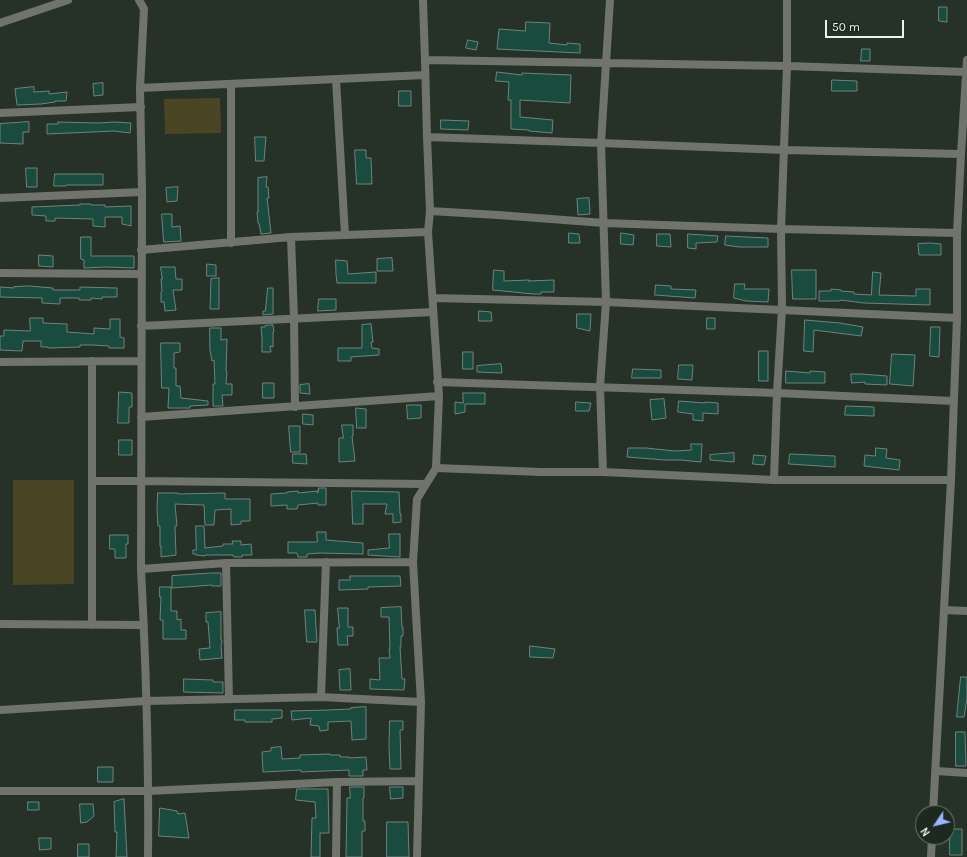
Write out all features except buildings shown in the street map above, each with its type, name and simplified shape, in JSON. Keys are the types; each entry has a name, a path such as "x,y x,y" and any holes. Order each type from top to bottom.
{"street":[{"path":"0,23 68,0"},
{"path":"139,0 144,9 140,88 142,192 141,481 148,790 148,857"},
{"path":"417,857 421,702 413,562 417,499 436,468 439,396 428,232 430,212 423,0"},
{"path":"603,472 600,387 606,302 601,143 610,0"},
{"path":"774,480 782,309 780,229 787,66 787,0"},
{"path":"425,60 787,66 966,72"},
{"path":"934,805 951,480 957,318 957,233 967,60"},
{"path":"140,88 425,75"},
{"path":"336,79 345,235"},
{"path":"231,84 231,243"},
{"path":"0,113 141,107"},
{"path":"427,137 784,150 961,154"},
{"path":"0,198 142,192"},
{"path":"430,212 498,215 604,223 957,233"},
{"path":"141,250 291,238 428,232"},
{"path":"291,238 295,407"},
{"path":"0,273 141,274"},
{"path":"433,298 606,302 957,318"},
{"path":"141,326 433,312"},
{"path":"92,361 92,625"},
{"path":"0,362 141,361"},
{"path":"437,382 777,393 954,401"},
{"path":"141,417 439,396"},
{"path":"436,468 541,472 603,472 774,480 951,480"},
{"path":"92,481 426,484"},
{"path":"321,697 326,562"},
{"path":"142,569 226,563 413,562"},
{"path":"226,563 229,699"},
{"path":"944,610 967,611"},
{"path":"0,624 144,625"},
{"path":"0,710 146,701 321,697 421,702"},
{"path":"936,771 967,773"},
{"path":"0,791 148,790 337,782 419,781"},
{"path":"336,857 337,782"},
{"path":"931,857 932,845"}],"shaded area":[{"path":"220,98 221,133 165,134 164,99"},
{"path":"13,480 74,480 74,584 13,585"}]}
